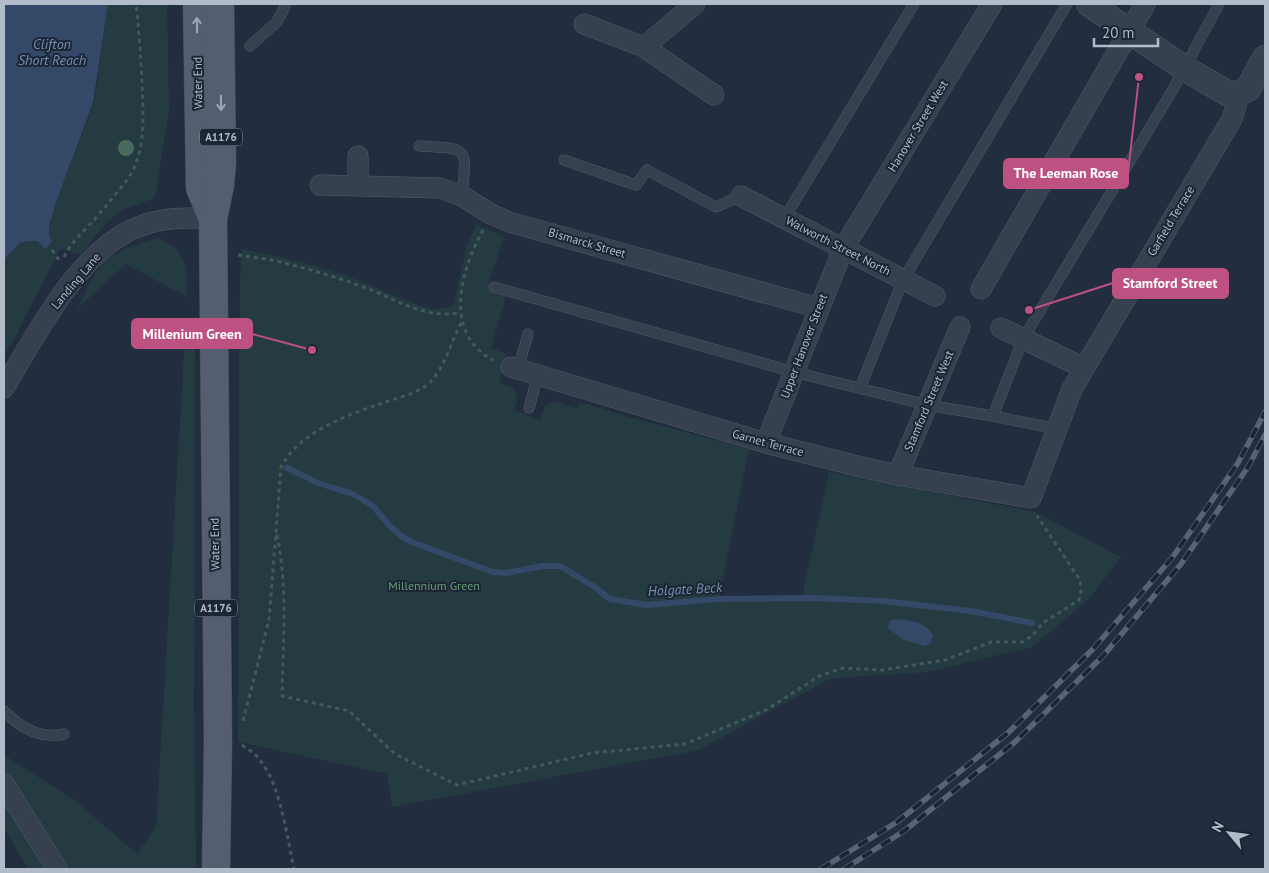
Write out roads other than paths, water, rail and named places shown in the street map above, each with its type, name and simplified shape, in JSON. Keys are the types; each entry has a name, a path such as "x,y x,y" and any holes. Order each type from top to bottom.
{"main road":[{"name":"Water End","path":"197,4 200,188 213,219"},
{"name":"Water End","path":"216,869 218,741 213,219 220,185 222,163 220,4"}],"street":[{"path":"644,47 694,4"},
{"name":"Hanover Street West","path":"843,249 992,4"},
{"path":"1089,4 1184,68 1228,93 1237,94 1248,89 1265,58"},
{"path":"981,289 1145,4"},
{"path":"584,24 644,47 714,95"},
{"name":"Garfield Terrace","path":"1031,498 1072,389 1232,119 1237,94"},
{"path":"358,156 358,185"},
{"name":"Bismarck Street","path":"320,185 440,188 462,196 491,214 509,222 819,308"},
{"name":"Walworth Street North","path":"740,196 935,296"},
{"name":"Landing Lane","path":"4,388 58,299 93,257 119,236 151,222 181,218 213,219"},
{"name":"Upper Hanover Street","path":"766,443 843,249"},
{"name":"Stamford Street West","path":"898,476 960,327"},
{"path":"1001,328 1084,368"},
{"name":"Garnet Terrace","path":"515,368 766,443 898,476 1031,498"},
{"path":"4,784 57,869"}],"lane":[{"path":"250,46 277,22 286,4"},
{"path":"784,219 914,4"},
{"path":"860,388 903,280 1067,4"},
{"path":"993,416 1023,339 1220,4"},
{"path":"419,146 457,149 463,154 465,164 462,196"},
{"path":"564,160 636,185 647,170 716,207 740,196"},
{"path":"494,286 794,372 927,405 993,416 1057,430"},
{"path":"515,368 528,334"},
{"path":"529,408 538,375"},
{"path":"4,711 16,723 39,735 53,736 64,734"}],"water":[{"name":"Clifton Short Reach","path":"4,4 108,4 93,103 55,205 49,227 49,236 52,241 46,249 37,241 21,242 4,260"},
{"path":"895,619 912,621 926,627 933,635 931,643 925,646 904,640 888,628 889,621"}],"waterway":[{"name":"Holgate Beck","path":"287,468 318,483 353,494 374,507 401,536 414,543 493,572 507,573 542,566 560,566 610,599 647,605 719,599 815,598 883,601 971,611 1032,623"}],"railway":[{"path":"821,869 897,822 1009,732 1093,649 1172,558 1238,463 1265,412"},
{"path":"844,869 904,831 1015,742 1102,657 1181,564 1248,467 1265,435"}],"place":[{"name":"The Leeman Rose","path":"1139,77"},
{"name":"Stamford Street","path":"1029,310"},
{"name":"Millenium Green","path":"312,350"}],"park label":[{"name":"Millennium Green","path":"434,586"}]}
